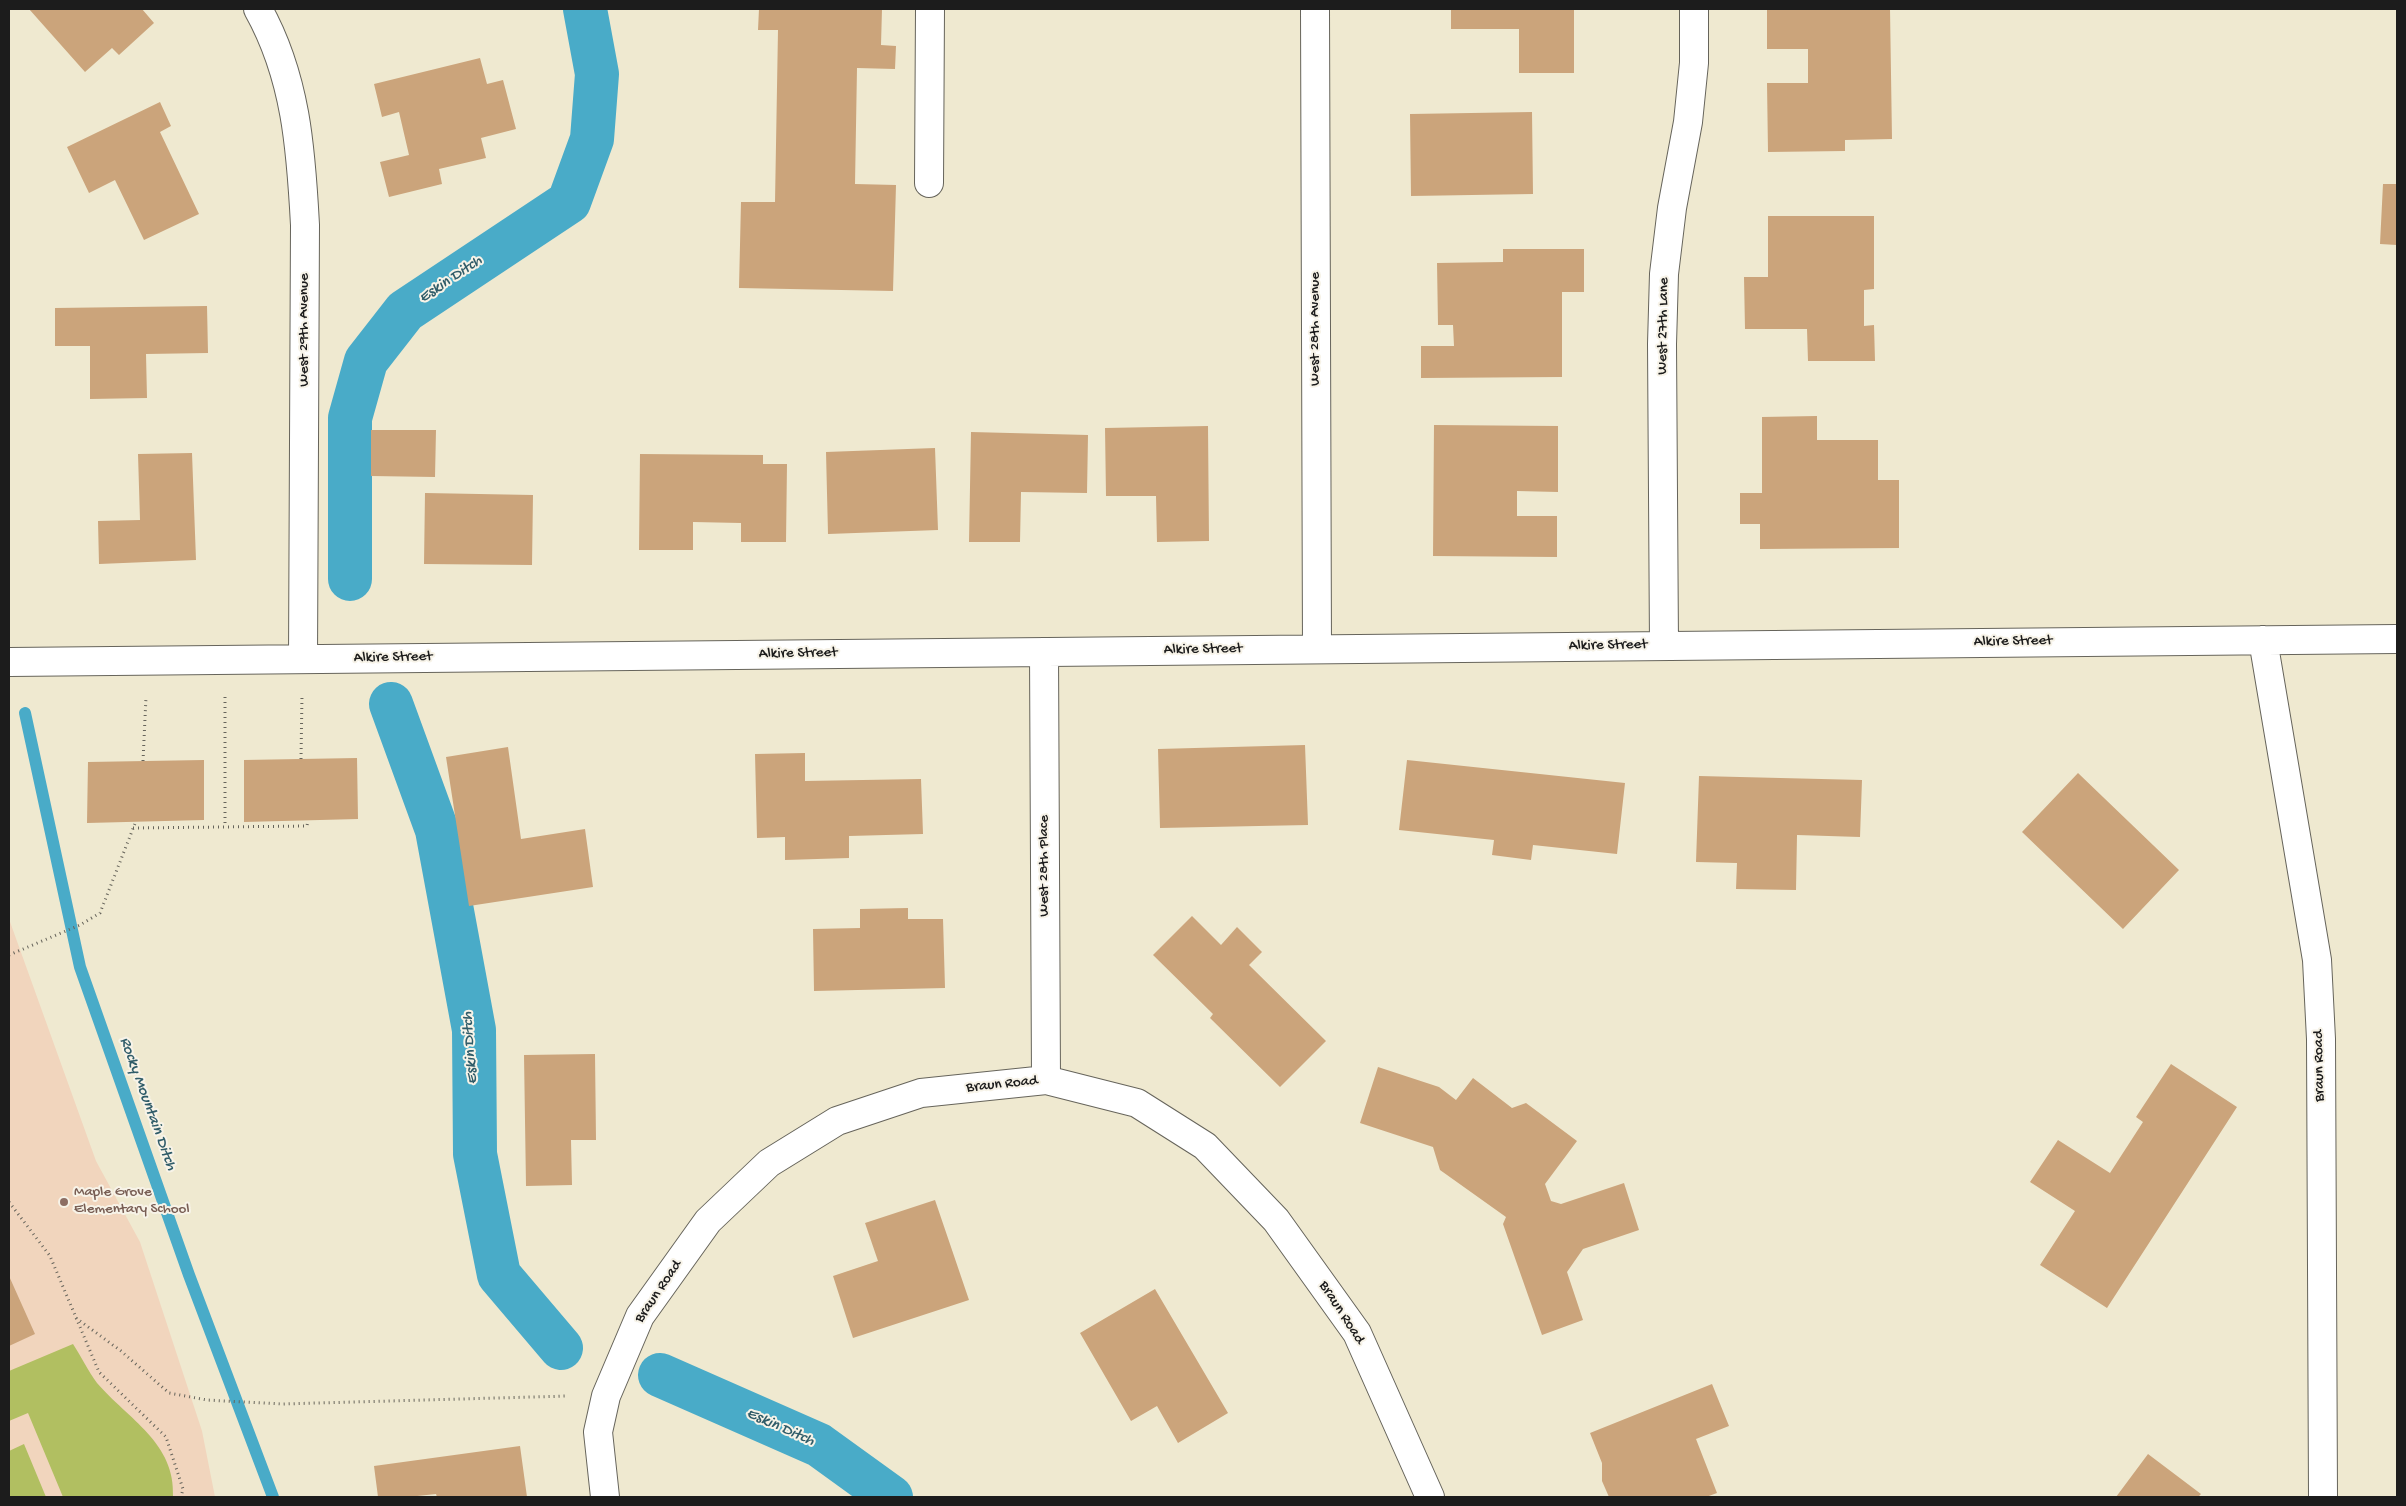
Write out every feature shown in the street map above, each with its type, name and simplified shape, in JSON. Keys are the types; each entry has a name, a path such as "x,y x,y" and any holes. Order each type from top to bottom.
{"street":[{"name":"West 29th Avenue","path":"258,9 271,32 286,71 296,123 306,226 303,659"},
{"path":"929,183 930,9"},
{"name":"West 28th Avenue","path":"1315,9 1317,649"},
{"name":"West 27th Lane","path":"1664,646 1662,344 1664,274 1672,208 1688,122 1694,62 1694,9"},
{"name":"Alkire Street","path":"9,662 2397,638"},
{"name":"Braun Road","path":"2263,640 2316,960 2321,1039 2323,1497"},
{"name":"West 28th Place","path":"1044,652 1046,1080"},
{"name":"Braun Road","path":"605,1497 598,1432 606,1396 640,1316 708,1221 769,1163 837,1121 921,1093 1046,1080 1137,1103 1205,1146 1276,1220 1357,1333 1430,1497"}],"path":[{"path":"292,692 302,691 301,759"},
{"path":"225,693 225,826"},
{"path":"136,696 156,696"},
{"path":"143,761 146,696"},
{"path":"133,828 307,826 308,820"},
{"path":"9,955 80,926 100,913 136,822"},
{"path":"9,1202 50,1256 98,1372 166,1437 182,1489 181,1497"},
{"path":"76,1318 122,1350 169,1393 207,1400 282,1404 606,1396"}],"shaded area":[{"name":"Maple Grove Elementary School","path":"9,919 96,1161 140,1242 202,1431 215,1497 9,1497"}],"green space":[{"path":"73,1344 97,1383 148,1433 158,1447 167,1461 172,1478 173,1497 63,1497 28,1413 9,1421 9,1371"},
{"path":"24,1444 46,1497 9,1497 9,1451"}],"building":[{"path":"29,9 142,9 154,23 119,55 112,48 85,72"},
{"path":"759,9 882,9 881,45 896,46 895,69 857,68 855,184 896,185 893,291 739,288 741,202 775,202 778,30 758,30"},
{"path":"1451,9 1574,9 1574,73 1519,73 1519,29 1451,29"},
{"path":"1767,9 1890,9 1892,139 1845,140 1845,151 1768,152 1767,83 1808,83 1808,49 1767,49"},
{"path":"480,58 487,84 503,80 516,129 481,138 486,158 439,169 442,184 389,197 380,162 409,155 399,112 382,117 374,84"},
{"path":"160,102 171,126 160,132 199,214 144,240 115,180 89,193 67,147"},
{"path":"1532,112 1533,194 1411,196 1410,114"},
{"path":"2383,184 2397,184 2397,245 2380,244"},
{"path":"1768,216 1874,216 1874,289 1864,290 1864,326 1874,325 1875,361 1808,361 1807,329 1745,329 1744,277 1768,277"},
{"path":"1503,249 1584,249 1584,292 1562,292 1562,377 1421,378 1421,346 1454,346 1453,325 1438,325 1437,263 1503,262"},
{"path":"207,306 208,353 146,354 147,398 90,399 90,346 55,346 55,308"},
{"path":"1817,416 1817,440 1878,440 1878,480 1899,480 1899,548 1760,549 1760,524 1740,524 1740,493 1762,493 1762,417"},
{"path":"1434,425 1558,426 1558,492 1517,491 1517,516 1557,516 1557,557 1433,556"},
{"path":"1208,426 1209,541 1157,542 1156,496 1106,496 1105,428"},
{"path":"371,430 436,430 435,477 371,476"},
{"path":"971,432 1088,435 1087,493 1021,492 1020,542 969,542"},
{"path":"935,448 938,530 828,534 826,452"},
{"path":"192,453 196,560 99,564 98,521 140,520 138,454"},
{"path":"640,454 763,455 763,464 787,464 786,542 741,542 741,523 693,522 693,550 639,550"},
{"path":"425,493 533,495 532,565 424,564"},
{"path":"1305,745 1308,825 1160,828 1158,749"},
{"path":"508,747 521,839 585,829 593,887 469,906 446,757"},
{"path":"805,753 805,781 921,779 923,834 849,836 849,858 785,860 785,837 757,838 755,754"},
{"path":"357,758 358,819 244,822 244,760"},
{"path":"204,760 204,820 87,823 88,762"},
{"path":"1407,760 1625,783 1617,854 1533,845 1531,860 1492,855 1494,840 1399,830"},
{"path":"2078,773 2179,870 2123,929 2022,832"},
{"path":"1699,776 1862,780 1860,837 1797,835 1796,890 1736,889 1737,863 1696,862"},
{"path":"908,908 908,919 943,919 945,988 814,991 813,929 860,928 860,909"},
{"path":"1192,916 1221,945 1237,927 1262,952 1249,965 1326,1041 1280,1087 1210,1018 1213,1014 1153,955"},
{"path":"595,1054 596,1140 571,1140 572,1185 526,1186 524,1055"},
{"path":"2171,1064 2237,1107 2107,1308 2040,1265 2075,1211 2030,1182 2058,1140 2110,1173 2143,1122 2136,1117"},
{"path":"1378,1067 1439,1087 1456,1100 1473,1078 1512,1108 1526,1103 1577,1141 1545,1184 1551,1201 1561,1204 1624,1183 1639,1230 1583,1249 1567,1272 1583,1320 1542,1335 1503,1224 1506,1217 1440,1170 1433,1147 1360,1123"},
{"path":"935,1200 969,1300 853,1338 833,1276 878,1261 865,1223"},
{"path":"9,1276 35,1334 9,1346"},
{"path":"1155,1289 1228,1413 1178,1443 1157,1406 1131,1421 1080,1333"},
{"path":"1712,1384 1729,1426 1696,1439 1717,1493 1706,1497 1609,1497 1602,1481 1602,1463 1590,1433"},
{"path":"520,1446 527,1497 437,1497 436,1494 408,1497 378,1497 374,1466"},
{"path":"2148,1454 2201,1494 2198,1497 2116,1497"}],"waterway":[{"name":"Eskin Ditch","path":"350,579 350,418 366,361 405,311 569,202 592,139 597,74 585,9"},
{"name":"Eskin Ditch","path":"391,704 437,830 474,1030 475,1154 499,1275 561,1348"},
{"name":"Rocky Mountain Ditch","path":"25,713 80,967 189,1275 273,1497"},
{"name":"Eskin Ditch","path":"660,1375 819,1445 891,1497"}],"place":[{"name":"Maple Grove Elementary School","path":"64,1202"}]}
